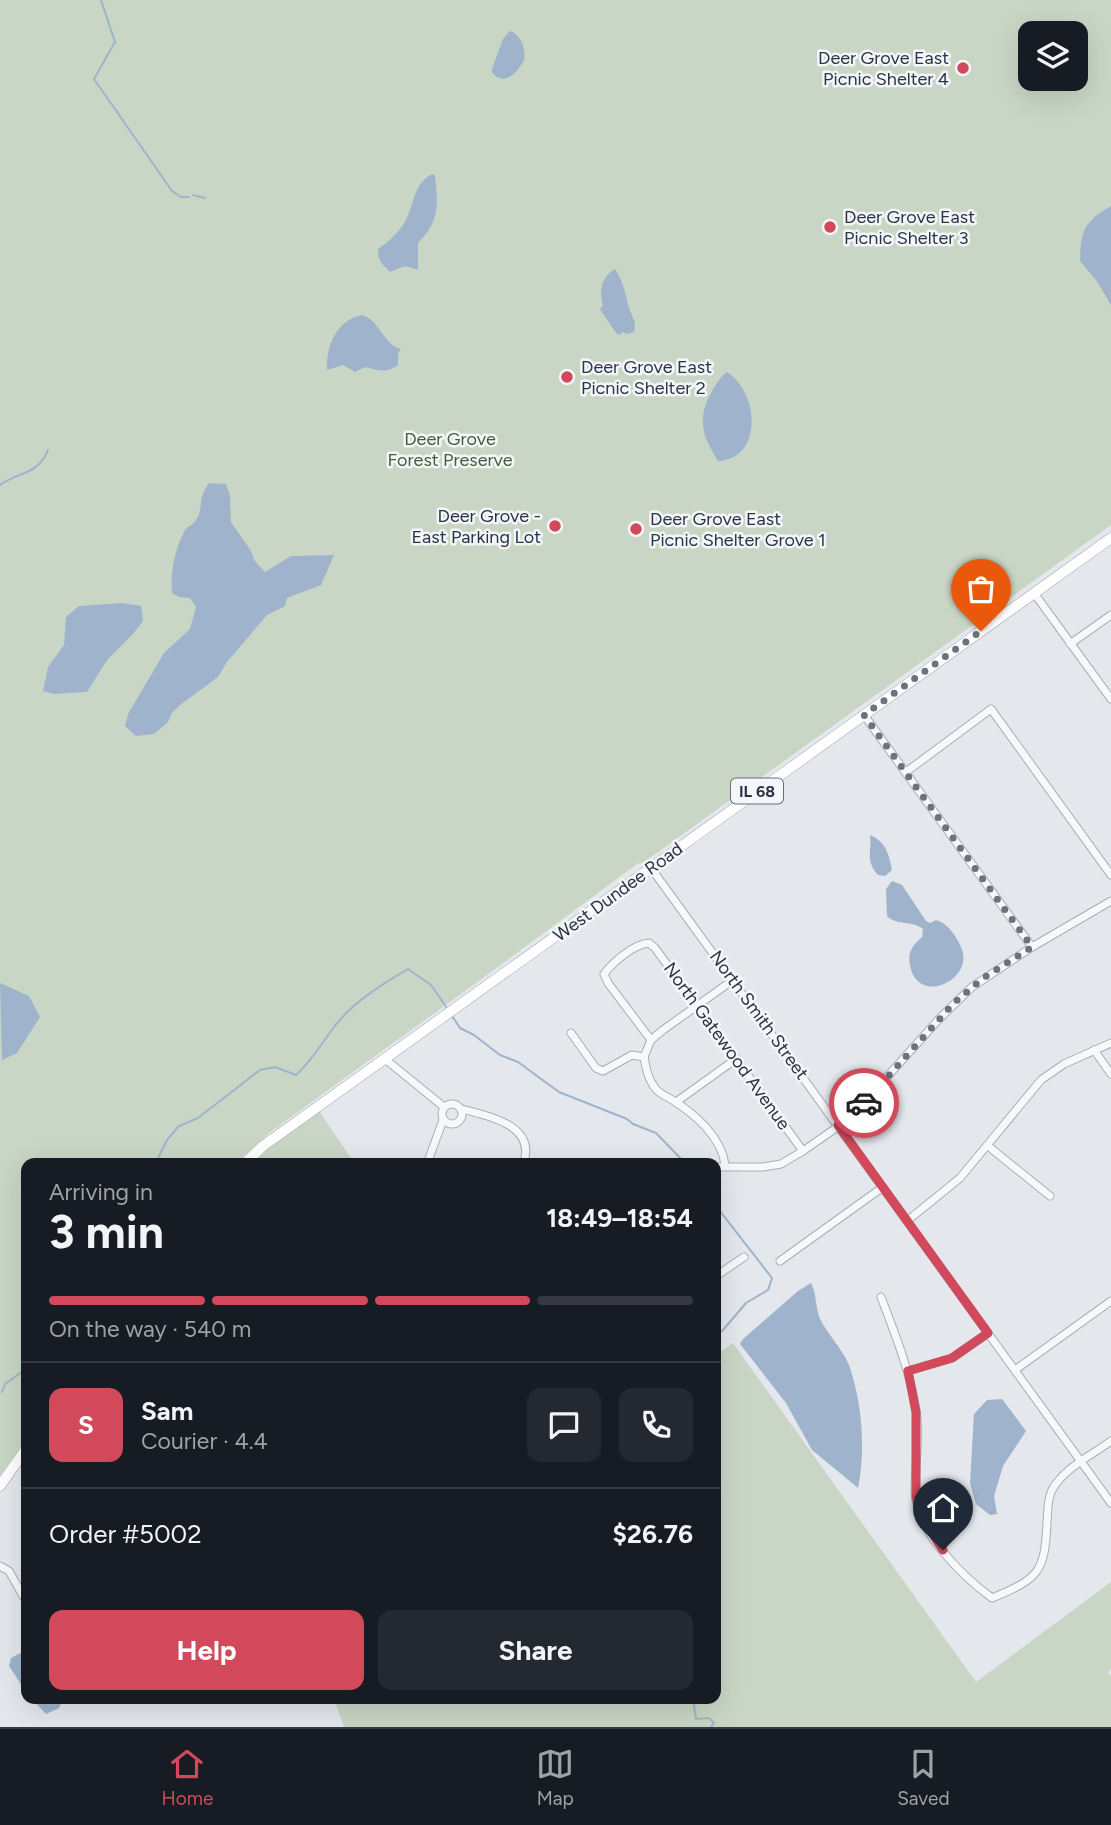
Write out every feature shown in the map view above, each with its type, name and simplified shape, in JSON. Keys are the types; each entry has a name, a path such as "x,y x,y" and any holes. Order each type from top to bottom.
{"main road":[{"name":"IL 68","path":"1034,593 1111,538"},
{"name":"West Dundee Road","path":"250,1158 263,1146 1034,593"},
{"path":"0,1486 21,1456"}],"street":[{"path":"1034,593 1111,699"},
{"path":"1070,644 1111,615"},
{"path":"906,772 991,709 1111,875"},
{"path":"864,715 1032,947"},
{"name":"North Smith Street","path":"651,868 1111,1503"},
{"path":"721,1166 763,1167 781,1164 803,1151 849,1119 954,1003 982,979 1111,901"},
{"name":"North Gatewood Avenue","path":"651,1040 604,974 609,967 641,944 649,943 699,1006 803,1151"},
{"path":"725,1165 715,1139 699,1121 676,1102 656,1091 647,1074 644,1057 651,1040 733,980"},
{"path":"571,1033 596,1068 603,1071 632,1055 644,1057"},
{"path":"907,1222 960,1178 1041,1080 1064,1063 1111,1043"},
{"path":"1094,1050 1111,1074"},
{"path":"385,1059 444,1107"},
{"path":"676,1102 736,1059"},
{"path":"444,1107 454,1104 461,1110 504,1121 524,1140 527,1151 525,1158"},
{"path":"429,1158 443,1120 444,1107"},
{"path":"443,1120 452,1124 458,1122 462,1116 461,1110"},
{"path":"988,1146 1050,1196"},
{"path":"780,1261 883,1187"},
{"path":"721,1273 744,1257"},
{"path":"881,1297 908,1371 916,1412 918,1446 915,1490 921,1515 958,1571 992,1598 1029,1581 1040,1567 1046,1552 1048,1502 1051,1492 1061,1478 1111,1441"},
{"path":"1015,1370 1111,1301"},
{"path":"908,1371 952,1358 988,1333"},
{"path":"0,1566 9,1571 21,1592"}],"green space":[{"name":"Deer Grove Forest Preserve","path":"0,0 1111,0 1111,525 643,863 637,864 269,1133 242,1158 21,1158 21,1446 0,1476"},
{"path":"317,1108 351,1158 253,1158"},
{"path":"733,1343 976,1682 1111,1582 1111,1669 1108,1672 1111,1677 1111,1727 344,1727 336,1704 721,1704 721,1351"}],"water":[{"path":"510,31 522,42 524,60 515,73 502,79 492,73 492,69 503,39"},
{"path":"433,174 436,212 430,227 418,243 418,270 405,266 390,272 383,265 378,249 401,228 421,183"},
{"path":"1111,206 1111,305 1096,280 1080,261 1081,241 1086,228 1095,217"},
{"path":"615,269 622,282 635,324 634,332 623,332 619,335 600,309 603,305 602,285"},
{"path":"362,315 373,322 390,343 401,349 398,365 386,370 365,367 355,372 343,365 327,370 328,352 334,336 345,322"},
{"path":"727,372 738,381 746,394 752,423 750,437 743,449 733,457 718,461 705,434 703,417 713,389"},
{"path":"209,483 226,484 230,496 231,522 254,560 265,572 291,556 334,555 321,585 287,598 285,606 267,615 227,662 218,677 180,705 168,722 154,734 136,736 125,726 128,714 164,653 190,629 196,607 190,598 172,593 173,570 181,539 185,530 198,516 203,493"},
{"path":"121,603 141,606 143,621 107,660 87,692 53,694 43,691 48,667 64,645 66,617 79,606"},
{"path":"870,835 880,841 888,854 892,870 885,876 878,875 872,865"},
{"path":"892,881 902,885 926,921 930,923 936,920 945,924 959,943 963,959 960,970 944,984 923,985 915,978 909,956 913,946 922,937 923,929 887,916 886,889"},
{"path":"0,983 29,996 40,1017 17,1053 2,1060"},
{"path":"811,1283 820,1319 849,1365 857,1394 862,1442 858,1488 812,1450 786,1403 740,1344 798,1291"},
{"path":"1002,1399 1026,1431 1003,1466 994,1496 997,1514 990,1515 976,1504 970,1483 974,1414 987,1400"},
{"path":"21,1653 21,1684 9,1666 11,1658"},
{"path":"37,1704 61,1704 59,1708 46,1714"}],"waterway":[{"path":"101,0 115,42 94,79 172,191 181,197 189,197"},
{"path":"193,195 205,198"},
{"path":"0,485 34,468 48,450"},
{"path":"158,1158 167,1140 179,1126 198,1118 260,1070 275,1067 296,1075 349,1010 408,969 431,985 447,1008"},
{"path":"452,1016 460,1028 500,1055 518,1062 559,1092 656,1133 680,1158"},
{"path":"721,1212 772,1278 768,1290 746,1303 721,1331"},
{"path":"2,1392 5,1384 21,1373"},
{"path":"694,1704 696,1719 709,1718 714,1723 711,1727"}],"way so far":[{"path":"864,1103 954,1003 982,979 1032,947 864,715 981,631"}],"place":[{"name":"Deer Grove East Picnic Shelter 4","path":"963,68"},
{"name":"Deer Grove East Picnic Shelter 3","path":"830,227"},
{"name":"Deer Grove East Picnic Shelter 2","path":"567,377"},
{"name":"Deer Grove - East Parking Lot","path":"555,526"},
{"name":"Deer Grove East Picnic Shelter Grove 1","path":"636,529"}],"route":[{"path":"864,1103 849,1119 838,1125 988,1333 952,1358 908,1371 916,1412 916,1496 921,1515 943,1550"}]}
